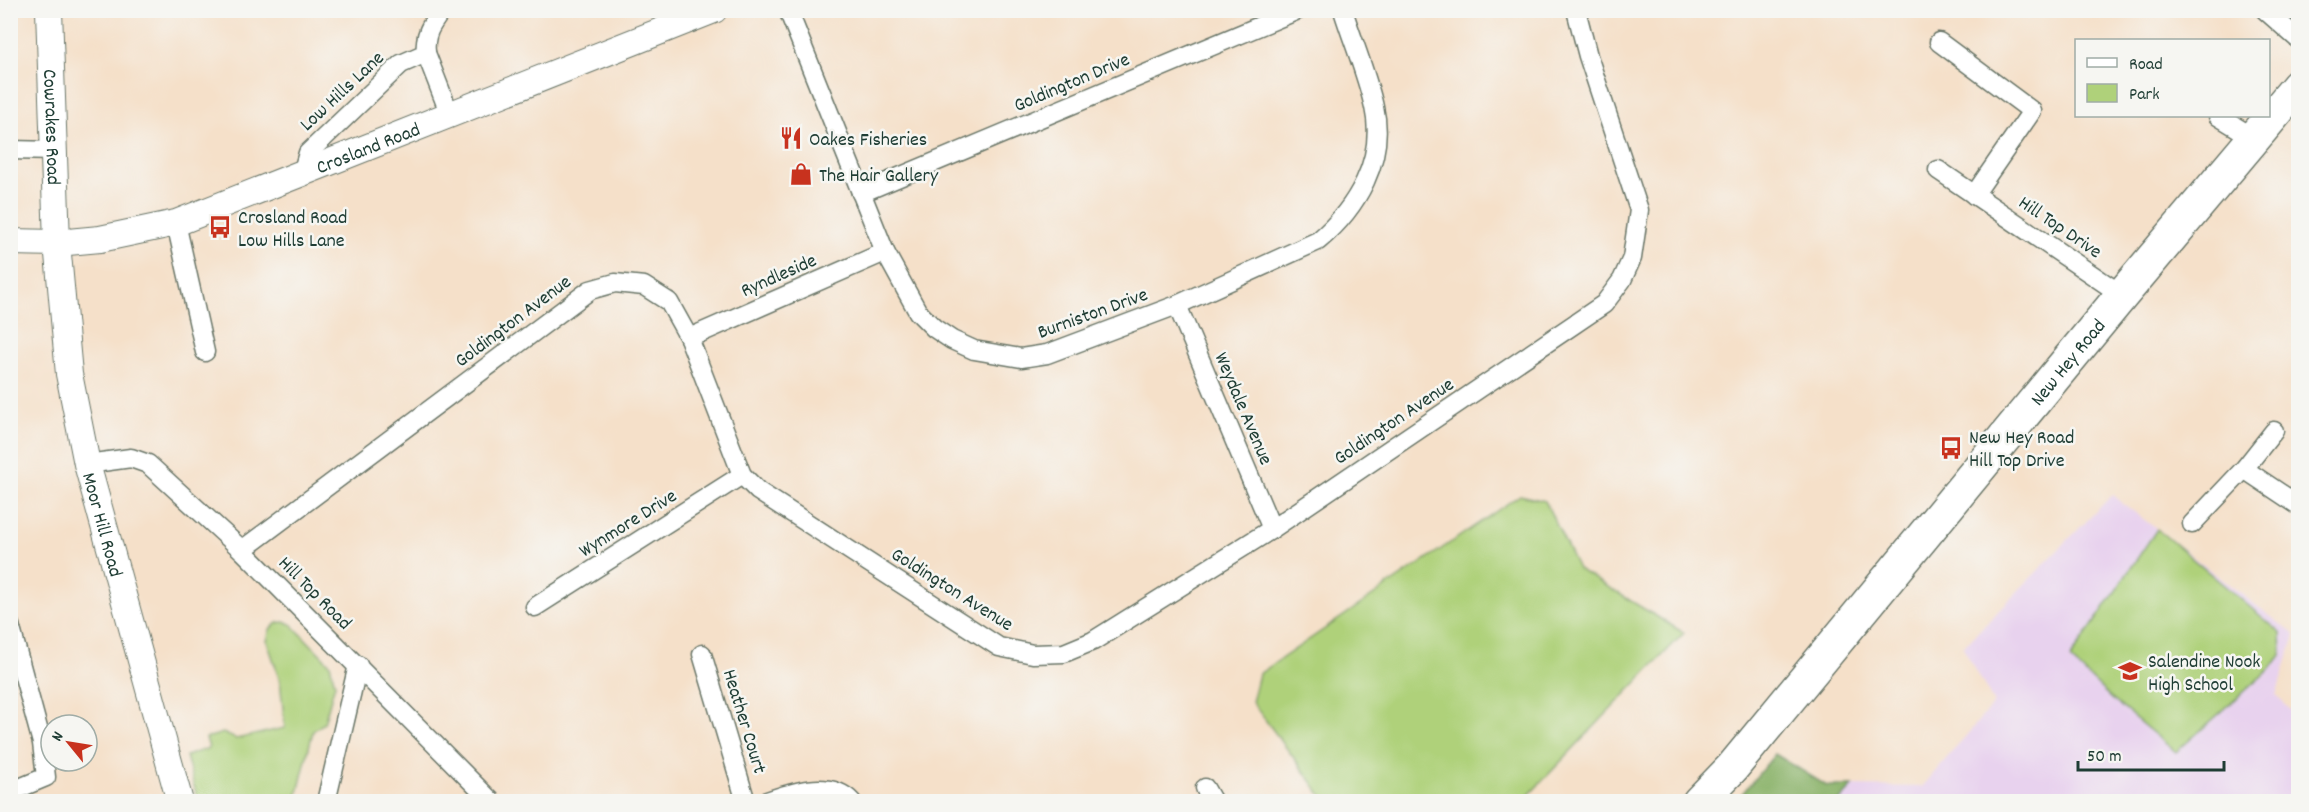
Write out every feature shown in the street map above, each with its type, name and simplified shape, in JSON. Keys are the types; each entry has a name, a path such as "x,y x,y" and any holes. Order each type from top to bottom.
{"highway":[{"name":"New Hey Road","path":"1699,801 1739,759 2122,295 2298,86"}],"street":[{"name":"Cowrakes Road","path":"49,10 57,243"},
{"path":"442,10 429,27 424,39 426,52 450,115"},
{"name":"Crosland Road","path":"10,242 57,243 100,240 176,223 714,10"},
{"name":"Burniston Drive","path":"788,10 885,252 918,312 934,328 952,340 974,350 1021,358 1047,354 1177,305 1318,241 1335,227 1367,180 1375,152 1376,129 1374,108 1343,10"},
{"name":"Goldington Drive","path":"861,193 1298,10"},
{"name":"Goldington Avenue","path":"242,550 590,290 615,282 644,286 669,302 689,338 742,475 758,491 999,647 1033,654 1064,653 1093,641 1272,529 1604,304 1622,280 1632,258 1639,210 1588,56 1576,10"},
{"path":"2265,10 2298,39"},
{"path":"1940,42 2032,111 1974,195"},
{"name":"Low Hills Lane","path":"302,174 308,153 401,64 426,52"},
{"path":"2220,117 2254,138"},
{"path":"10,150 55,151"},
{"name":"Hill Top Drive","path":"1938,170 2122,295"},
{"path":"176,223 205,352"},
{"name":"Moor Hill Road","path":"57,243 69,374 87,464 180,801"},
{"name":"Ryndleside","path":"689,338 885,252"},
{"name":"Weydale Avenue","path":"1177,305 1272,529"},
{"path":"2192,524 2244,469 2274,431"},
{"name":"Hill Top Road","path":"87,464 131,458 148,464 242,550 492,801"},
{"path":"2244,469 2298,505"},
{"name":"Wynmore Drive","path":"535,607 742,475"},
{"path":"10,625 42,743 46,777 10,792"},
{"name":"Heather Court","path":"702,654 746,801"},
{"path":"326,801 358,665"},
{"path":"764,801 809,789 830,791 848,797 852,801"}],"shaded area":[{"name":"Salendine Nook High School","path":"2112,495 2295,635 2276,695 2298,718 2298,801 1839,802 1853,786 1922,787 1994,703 1963,647"}],"green space":[{"path":"1520,495 1545,501 1578,569 1684,633 1523,801 1326,801 1252,702 1259,674"},
{"path":"2157,529 2281,633 2282,654 2272,667 2176,752 2113,700 2070,659"},
{"path":"277,623 291,624 330,664 335,684 324,723 313,731 296,801 198,801 186,756 209,748 206,738 223,733 236,739 285,728 280,680 267,641 270,629"},
{"path":"1775,754 1827,786 1853,786 1839,801 1736,801"}],"place":[{"name":"Oakes Fisheries","path":"791,138"},
{"name":"The Hair Gallery","path":"801,174"},
{"name":"Crosland Road Low Hills Lane","path":"220,227"},
{"name":"New Hey Road Hill Top Drive","path":"1951,448"},
{"name":"Salendine Nook High School","path":"2130,671"}]}
